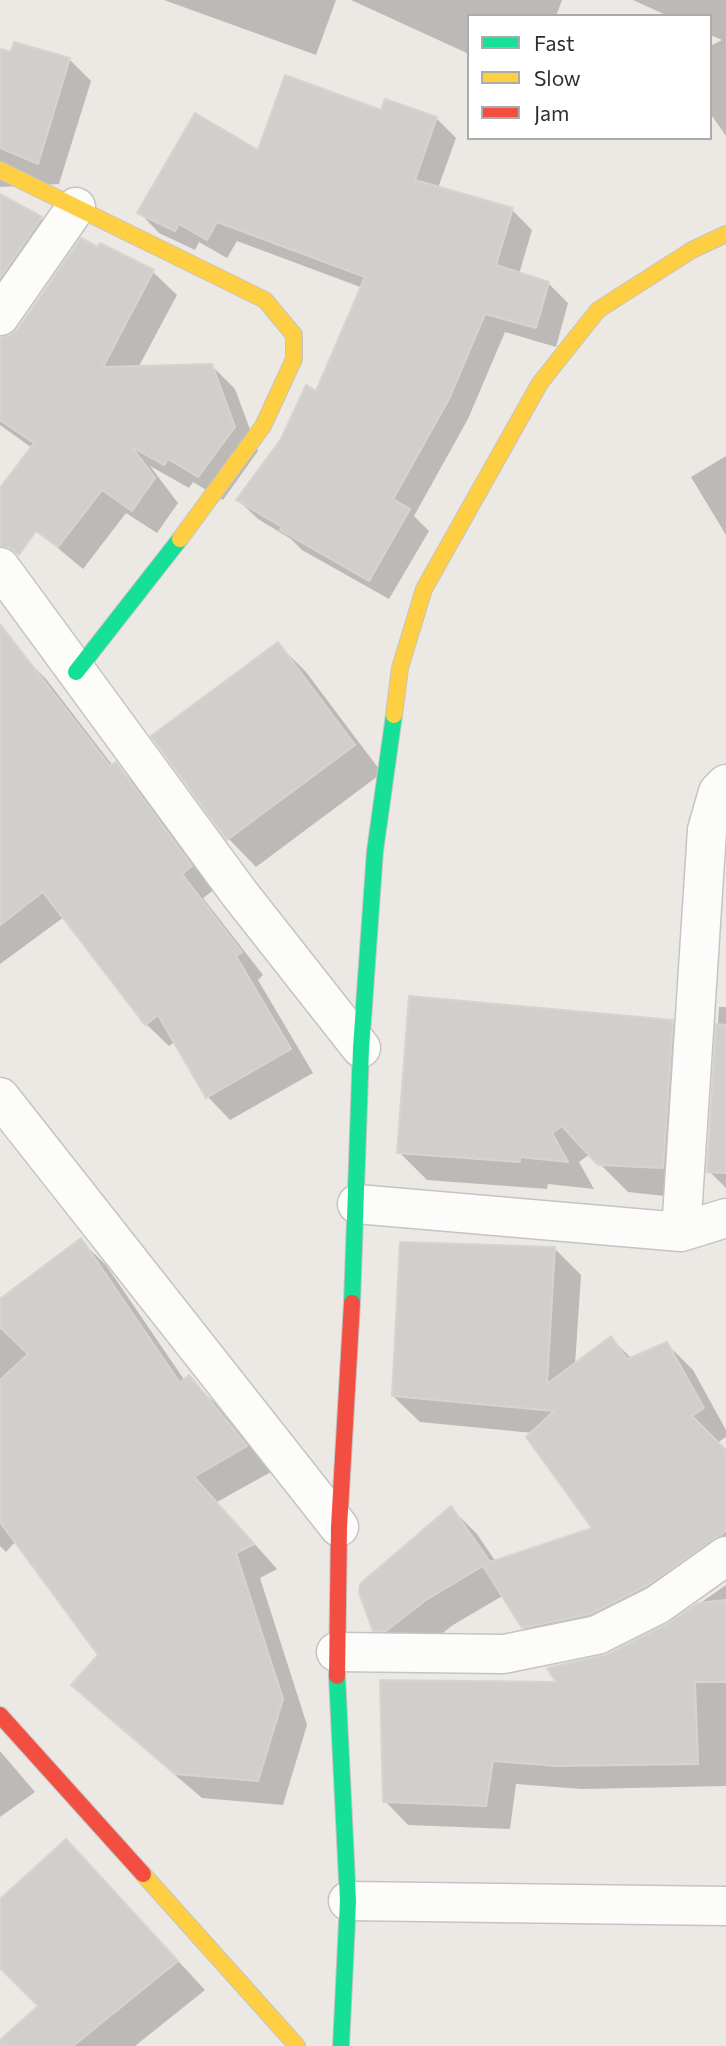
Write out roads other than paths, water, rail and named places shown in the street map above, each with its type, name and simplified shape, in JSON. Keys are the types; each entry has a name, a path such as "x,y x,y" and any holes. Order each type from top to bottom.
{"main road":[{"path":"0,170 265,300 294,334 295,359 263,426 172,550 76,672"},
{"path":"341,2046 348,1901 336,1652 339,1527 357,1204 361,1048 374,850 400,668 424,589 540,383 598,310 692,250 726,234"},
{"path":"0,1715 297,2046"}],"street":[{"path":"0,316 76,207"},
{"path":"0,566 239,893 361,1048"},
{"path":"681,1232 707,831 718,792 726,783"},
{"path":"0,1097 339,1527"},
{"path":"357,1204 681,1232 726,1219"},
{"path":"336,1652 504,1654 597,1635 657,1605 726,1556"},
{"path":"348,1901 726,1906"}]}
